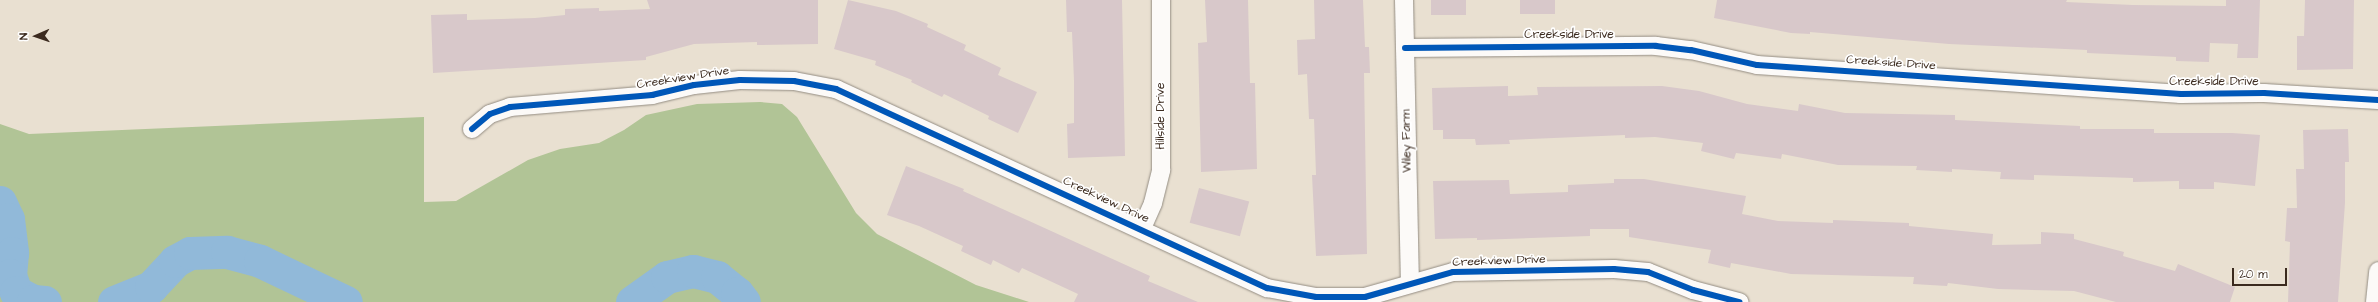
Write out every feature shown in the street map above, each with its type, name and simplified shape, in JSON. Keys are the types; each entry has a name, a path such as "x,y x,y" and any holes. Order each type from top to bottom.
{"street":[{"name":"Hillside Drive","path":"1142,228 1153,203 1161,170 1161,0"},
{"name":"Wiley Farm","path":"1404,0 1410,282"},
{"name":"Creekside Drive","path":"1405,48 1656,46 1691,50 1757,65 2181,94 2264,93 2378,100"},
{"name":"Creekview Drive","path":"472,129 490,114 510,107 652,95 694,85 740,80 794,81 836,89 1142,228 1267,288 1316,297 1365,297 1410,282 1453,272 1614,269 1648,272 1693,290 1739,302"},
{"path":"2375,302 2378,271"}],"green space":[{"path":"760,102 782,104 797,117 856,213 877,234 976,285 1029,302 0,302 0,124 29,134 424,117 424,202 456,201 528,160 560,149 599,143 624,130 646,115 697,104"}],"building":[{"path":"647,0 818,0 818,44 757,45 757,42 694,44 646,57 646,60 433,73 431,15 467,14 467,20 535,18 565,15 565,9 599,8 599,11 650,9"},
{"path":"848,0 896,11 928,24 927,27 966,45 964,50 1001,68 998,75 1037,92 1018,133 988,119 989,116 944,94 942,97 911,82 912,80 875,65 876,61 834,49"},
{"path":"1066,0 1122,0 1125,156 1068,158 1067,124 1074,123 1074,81 1072,32 1067,32"},
{"path":"1205,0 1248,0 1250,83 1255,83 1257,169 1201,172 1198,43 1207,42"},
{"path":"1314,0 1363,0 1365,47 1369,47 1370,73 1364,73 1367,254 1316,256 1312,175 1316,175 1314,119 1309,119 1307,74 1298,75 1297,40 1315,39"},
{"path":"1431,0 1466,0 1466,15 1431,15"},
{"path":"1520,0 1555,0 1555,14 1520,14"},
{"path":"1717,0 2067,0 2066,2 2133,5 2226,6 2226,0 2260,0 2258,58 2237,58 2238,44 2210,43 2209,62 2176,61 2176,57 2087,53 2087,50 1949,44 1810,32 1810,34 1791,33 1714,18"},
{"path":"2305,0 2354,0 2353,69 2297,70 2297,36 2304,36"},
{"path":"1508,86 1508,96 1538,95 1537,87 1662,86 1699,91 1747,104 1798,111 1799,104 1845,113 1955,115 1955,120 2080,126 2080,129 2154,129 2154,133 2232,133 2260,135 2255,186 2214,182 2214,189 2179,189 2179,181 2133,182 2133,178 2034,175 2034,180 2000,179 2001,172 1952,169 1952,172 1916,170 1917,166 1838,165 1782,154 1781,159 1736,153 1734,159 1701,151 1703,143 1655,137 1625,138 1625,135 1509,140 1510,144 1476,145 1475,139 1443,139 1443,130 1433,130 1432,88"},
{"path":"2348,129 2349,162 2345,162 2345,203 2338,302 2288,302 2290,242 2285,241 2287,208 2297,208 2296,169 2304,169 2303,130"},
{"path":"906,166 964,189 963,191 1150,276 1148,281 1198,302 1074,302 1078,294 1022,268 1019,273 993,260 991,265 961,251 963,246 919,226 887,215"},
{"path":"1614,179 1644,179 1746,196 1742,214 1778,221 1833,223 1833,220 1909,223 1909,226 1993,234 1992,245 2041,244 2041,232 2074,234 2074,239 2124,252 2123,256 2175,271 2178,264 2235,287 2230,302 2116,302 2074,291 1998,289 1948,283 1947,286 1913,284 1914,277 1791,274 1731,263 1730,268 1708,263 1711,250 1629,237 1629,229 1590,229 1590,236 1477,240 1477,238 1435,239 1433,181 1509,180 1510,194 1568,192 1568,185 1614,183"},
{"path":"1199,188 1249,201 1240,236 1190,223"}],"waterway":[{"path":"0,202 8,219 12,253 10,275 16,292 33,301 45,302"},
{"path":"114,302 151,287 175,261 190,253 227,252 260,261 346,302"},
{"path":"632,302 667,277 693,271 717,277 737,293 744,302"}],"cycle path":[{"path":"1405,48 1656,46 1691,50 1757,65 2181,94 2264,93 2378,100"},
{"path":"472,129 490,114 510,107 652,95 694,85 740,80 794,81 836,89 1267,288 1316,297 1365,297 1453,272 1614,269 1648,272 1693,290 1739,302"}]}
